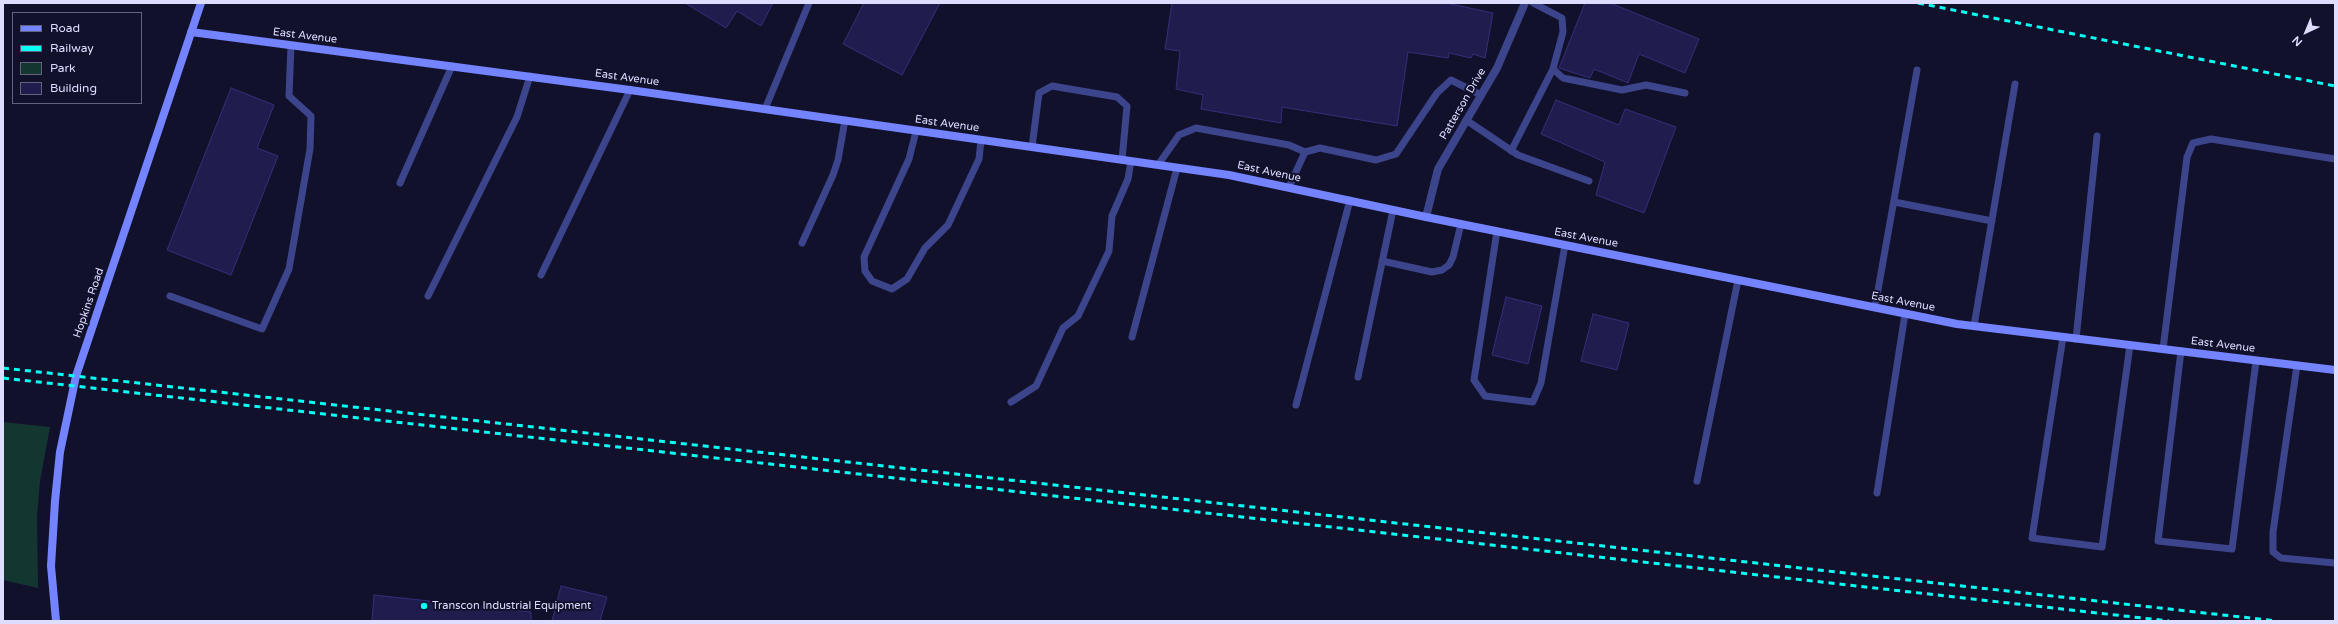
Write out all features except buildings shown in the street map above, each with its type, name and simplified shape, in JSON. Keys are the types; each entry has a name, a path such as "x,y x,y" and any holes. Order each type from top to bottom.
{"street":[{"name":"Hopkins Road","path":"56,621 52,566 55,501 60,452 76,376 201,3"},
{"name":"Patterson Drive","path":"1426,217 1438,169 1497,68 1526,3"},
{"name":"East Avenue","path":"191,32 530,76 1229,175 1460,224 1905,314 1974,326 2335,370"}],"lane":[{"path":"766,109 809,3"},
{"path":"1511,151 1552,69 1563,32 1562,18 1533,3"},
{"path":"170,296 262,330 289,269 310,149 311,116 289,96 291,45"},
{"path":"400,184 452,66"},
{"path":"1552,69 1564,78 1622,90 1646,85 1685,93"},
{"path":"1875,308 1917,70"},
{"path":"428,296 517,117 530,76"},
{"path":"1158,165 1179,135 1196,128 1289,145 1305,152 1320,148 1376,160 1396,154 1437,93 1451,80 1481,95"},
{"path":"1974,326 2015,84"},
{"path":"1032,147 1039,93 1052,86 1118,97 1127,106 1122,160"},
{"path":"541,275 630,90"},
{"path":"802,243 833,175 838,160 845,120"},
{"path":"1466,120 1511,151 1535,162 1589,181"},
{"path":"916,131 909,159 864,258 865,271 872,281 892,289 907,279 925,248 948,225 979,159 981,140"},
{"path":"2076,339 2097,136"},
{"path":"2163,349 2187,157 2193,143 2211,139 2335,159"},
{"path":"1289,187 1305,152"},
{"path":"1011,402 1036,386 1063,328 1078,316 1109,251 1112,216 1128,179 1131,161"},
{"path":"1132,336 1177,168"},
{"path":"1296,405 1350,200"},
{"path":"1894,202 1992,221"},
{"path":"1358,377 1393,210"},
{"path":"1382,261 1432,272 1442,270 1449,265 1453,257 1460,224"},
{"path":"1497,231 1474,380 1485,396 1533,402 1541,383 1565,245"},
{"path":"1697,481 1738,280"},
{"path":"1877,493 1905,314"},
{"path":"2063,337 2032,538 2102,547 2130,345"},
{"path":"2181,351 2158,541 2232,549 2256,360"},
{"path":"2297,366 2273,532 2273,552 2282,558 2335,563"}],"green space":[{"path":"3,422 50,427 40,481 37,517 38,588 3,580"}],"railway":[{"path":"1918,3 2335,86"},
{"path":"3,368 2277,621"},
{"path":"3,378 2169,621"}],"place":[{"name":"Transcon Industrial Equipment","path":"424,606"}]}
